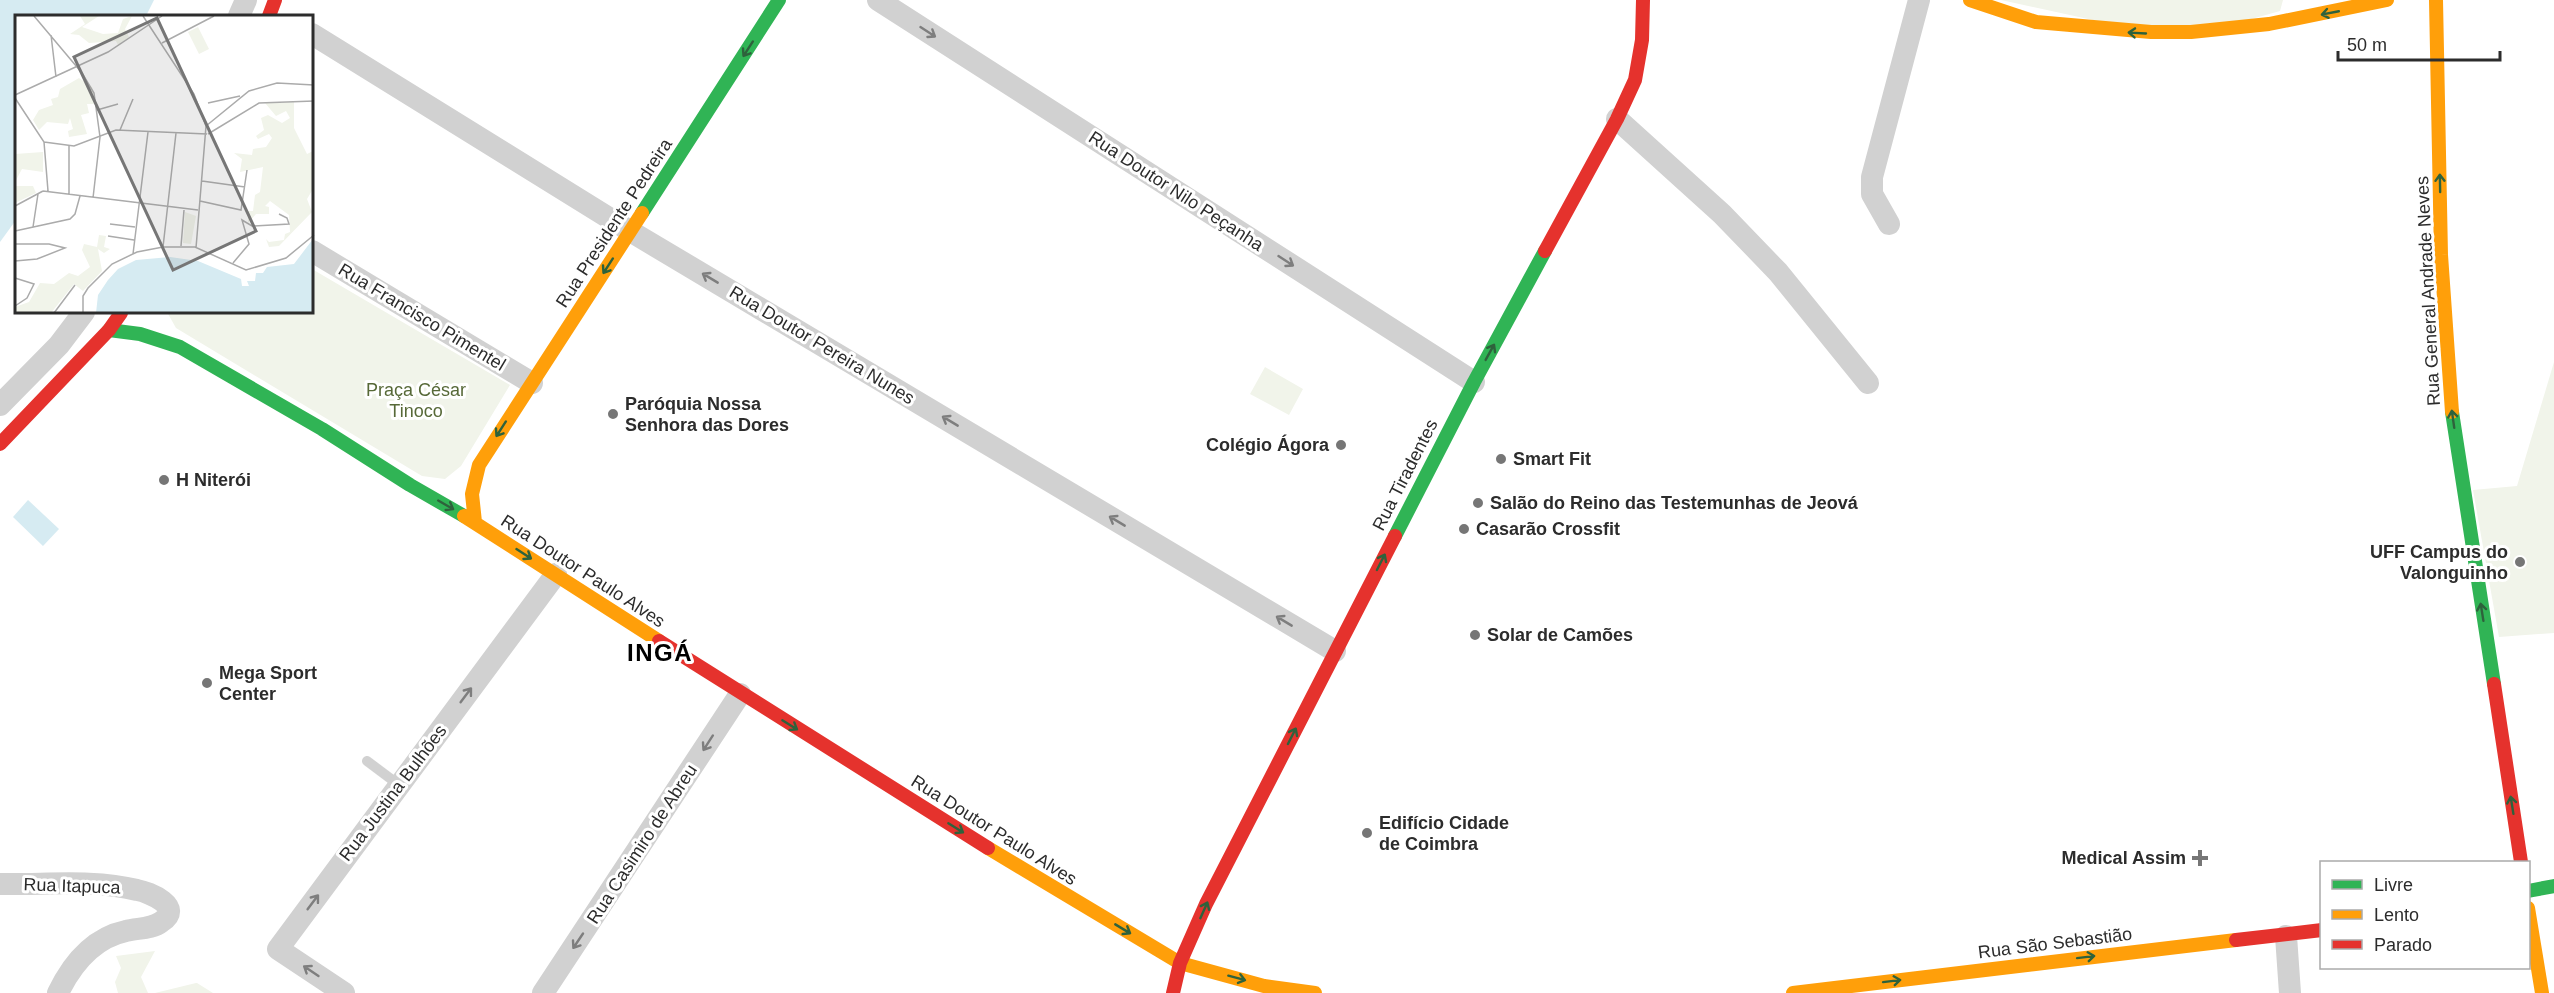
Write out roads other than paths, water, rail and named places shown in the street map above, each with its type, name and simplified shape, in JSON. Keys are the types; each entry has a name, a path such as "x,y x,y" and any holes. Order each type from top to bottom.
{"street":[{"path":"239,15 246,0"},
{"name":"Rua Presidente Pedreira","path":"475,522 472,494 479,465 779,0"},
{"name":"Rua Doutor Nilo Peçanha","path":"878,0 1474,382"},
{"name":"Rua Tiradentes","path":"1173,993 1180,963 1206,904 1474,382 1617,119 1635,80 1642,40 1644,0"},
{"path":"1889,224 1872,194 1872,177 1919,0"},
{"path":"1970,0 2031,21 2105,31 2170,34 2230,30 2285,22 2387,0"},
{"name":"Rua General Andrade Neves","path":"2436,0 2442,238 2450,398 2521,861"},
{"name":"Rua Doutor Pereira Nunes","path":"314,35 630,231 1335,651"},
{"path":"1617,119 1722,214 1778,272 1868,383"},
{"name":"Rua Francisco Pimentel","path":"314,252 532,383"},
{"path":"0,405 59,345 82,314"},
{"path":"0,444 109,330 121,314"},
{"name":"Rua Doutor Paulo Alves","path":"109,330 140,334 180,347 322,429 475,522 740,694 1015,865 1180,963"},
{"name":"Rua Presidente Pedreira","path":"459,479 479,465"},
{"path":"417,488 444,487"},
{"name":"Rua Justina Bulhões","path":"344,993 278,949 556,574"},
{"name":"Rua Casimiro de Abreu","path":"543,993 740,694"},
{"name":"Rua Itapuca","path":"0,884 60,882 117,885 143,891 165,901 168,908 167,916 162,922 123,931 100,942 79,957 58,993"},
{"path":"2530,891 2554,886"},
{"path":"2530,915 2542,993"},
{"name":"Rua São Sebastião","path":"1793,993 2320,930"},
{"path":"2286,936 2290,993"},
{"path":"1180,963 1264,989 1316,993"}],"lane":[{"path":"367,761 399,785"}],"place":[{"name":"Paróquia Nossa Senhora das Dores","path":"613,414"},
{"name":"Colégio Ágora","path":"1341,445"},
{"name":"Smart Fit","path":"1501,459"},
{"name":"H Niterói","path":"164,480"},
{"name":"Salão do Reino das Testemunhas de Jeová","path":"1478,503"},
{"name":"Casarão Crossfit","path":"1464,529"},
{"name":"UFF Campus do Valonguinho","path":"2520,562"},
{"name":"Solar de Camões","path":"1475,635"},
{"name":"Mega Sport Center","path":"207,683"},
{"name":"Edifício Cidade de Coimbra","path":"1367,833"},
{"name":"Medical Assim","path":"2200,858"}],"district":[{"name":"INGÁ","path":"660,653"}],"park label":[{"name":"Praça César Tinoco","path":"416,400"}]}
